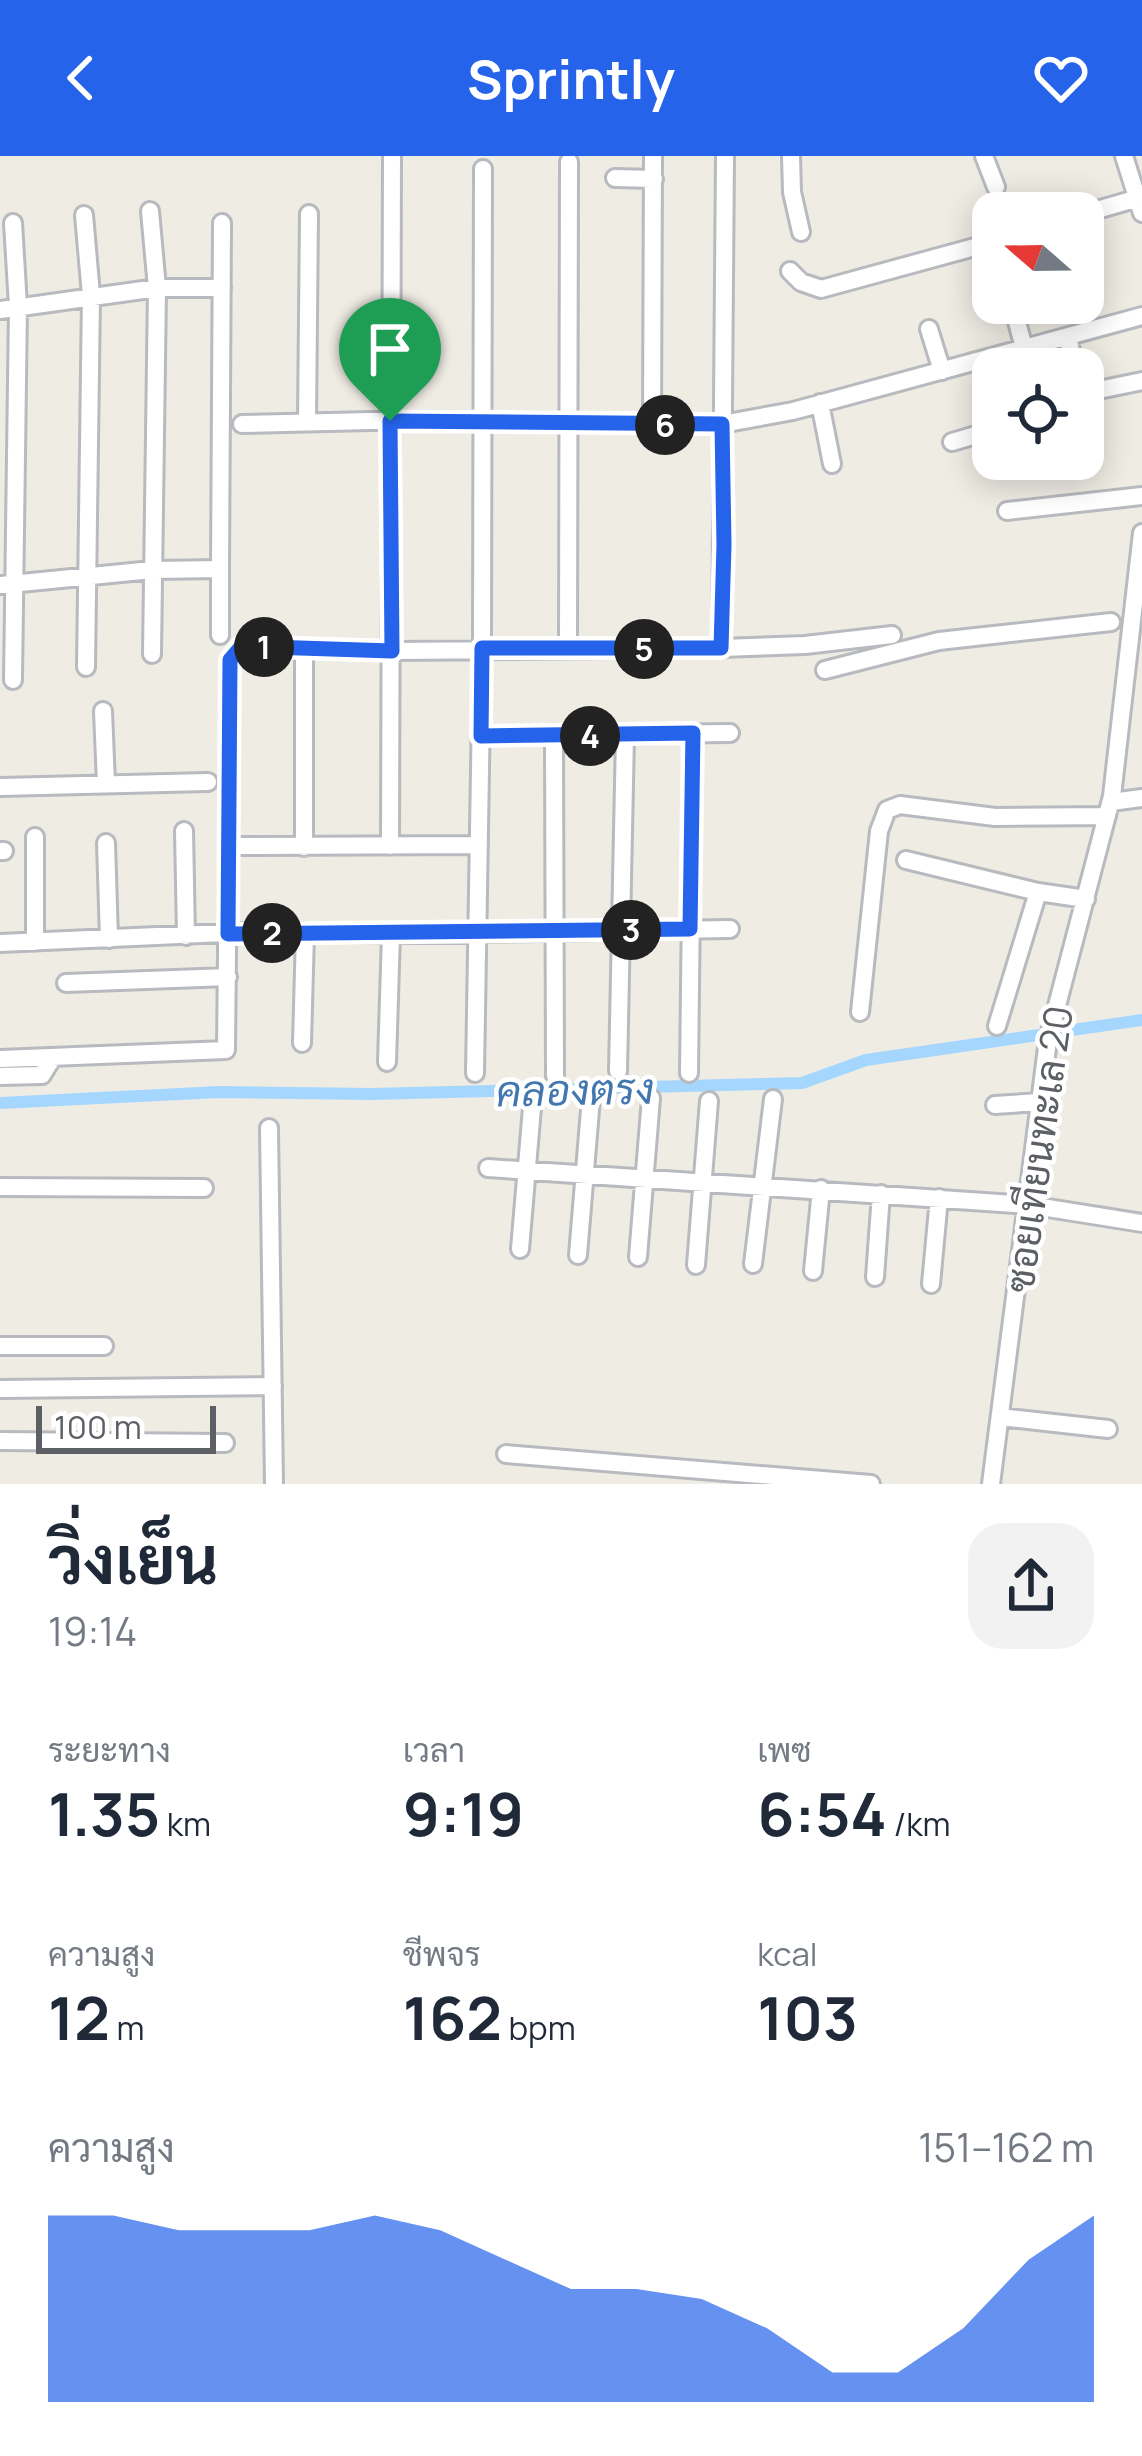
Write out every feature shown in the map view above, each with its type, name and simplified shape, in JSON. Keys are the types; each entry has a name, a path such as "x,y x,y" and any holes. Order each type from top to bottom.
{"street":[{"path":"390,846 392,156"},
{"path":"652,425 653,156"},
{"path":"714,649 724,545 725,156"},
{"path":"791,156 792,192 801,232"},
{"path":"984,156 996,187"},
{"path":"1104,210 1140,203 1124,156"},
{"path":"568,647 569,162"},
{"path":"475,1073 483,169"},
{"path":"615,178 654,179"},
{"path":"151,211 157,288 152,654"},
{"path":"307,422 309,214"},
{"path":"84,215 91,295 86,667"},
{"path":"220,635 222,223"},
{"path":"13,224 8,585 13,680"},
{"path":"790,271 801,282 820,289 972,248"},
{"path":"9,308 157,288 222,288"},
{"path":"1018,324 1024,348 1142,316"},
{"path":"929,329 942,370"},
{"path":"1068,337 1070,348"},
{"path":"242,424 722,424 820,404 972,362"},
{"path":"1104,389 1142,380"},
{"path":"820,404 832,464"},
{"path":"952,442 972,436"},
{"path":"1007,511 1142,496"},
{"name":"ซอยเทียนทะเล 20","path":"992,1484 1050,1032 1109,809 1123,622 1142,533"},
{"path":"8,585 220,568"},
{"path":"825,670 939,641 1123,622"},
{"path":"0,1059 222,1052 228,1046 230,660 242,646 392,651 714,649 805,645 892,634"},
{"path":"304,649 304,847"},
{"path":"103,711 106,784"},
{"path":"689,1073 693,733"},
{"path":"481,736 730,733"},
{"path":"554,736 555,1076"},
{"path":"618,1071 625,736"},
{"path":"0,787 208,782"},
{"path":"860,1012 879,832 886,810 900,806 995,817 1109,809 1142,798"},
{"path":"184,830 186,936"},
{"path":"35,836 35,942"},
{"path":"106,843 109,939"},
{"path":"229,846 479,844"},
{"path":"906,860 1086,899"},
{"path":"997,1026 1038,892"},
{"path":"0,943 228,934 730,928"},
{"path":"302,1042 305,933"},
{"path":"387,1062 391,934"},
{"path":"66,983 228,977"},
{"path":"0,1076 42,1076 53,1057"},
{"path":"520,1250 533,1096"},
{"path":"578,1255 591,1098"},
{"path":"638,1257 651,1098"},
{"path":"753,1264 773,1099"},
{"path":"696,1265 709,1101"},
{"path":"995,1105 1040,1102"},
{"path":"269,1128 274,1484"},
{"path":"488,1168 1029,1204 1142,1223"},
{"path":"0,1187 204,1188"},
{"path":"813,1271 821,1189"},
{"path":"875,1277 881,1194"},
{"path":"931,1284 939,1198"},
{"path":"0,1346 104,1346"},
{"path":"0,1389 273,1386"},
{"path":"1000,1417 1108,1430"},
{"path":"0,1441 225,1443"},
{"path":"506,1454 724,1478 872,1484"}],"waterway":[{"name":"คลองตรง","path":"0,1103 219,1092 371,1094 802,1083 866,1060 1142,1020"}],"route":[{"path":"390,421 722,424 721,648 482,648 481,736 693,733 690,929 228,934 230,660 242,646 392,651 390,421"}]}
